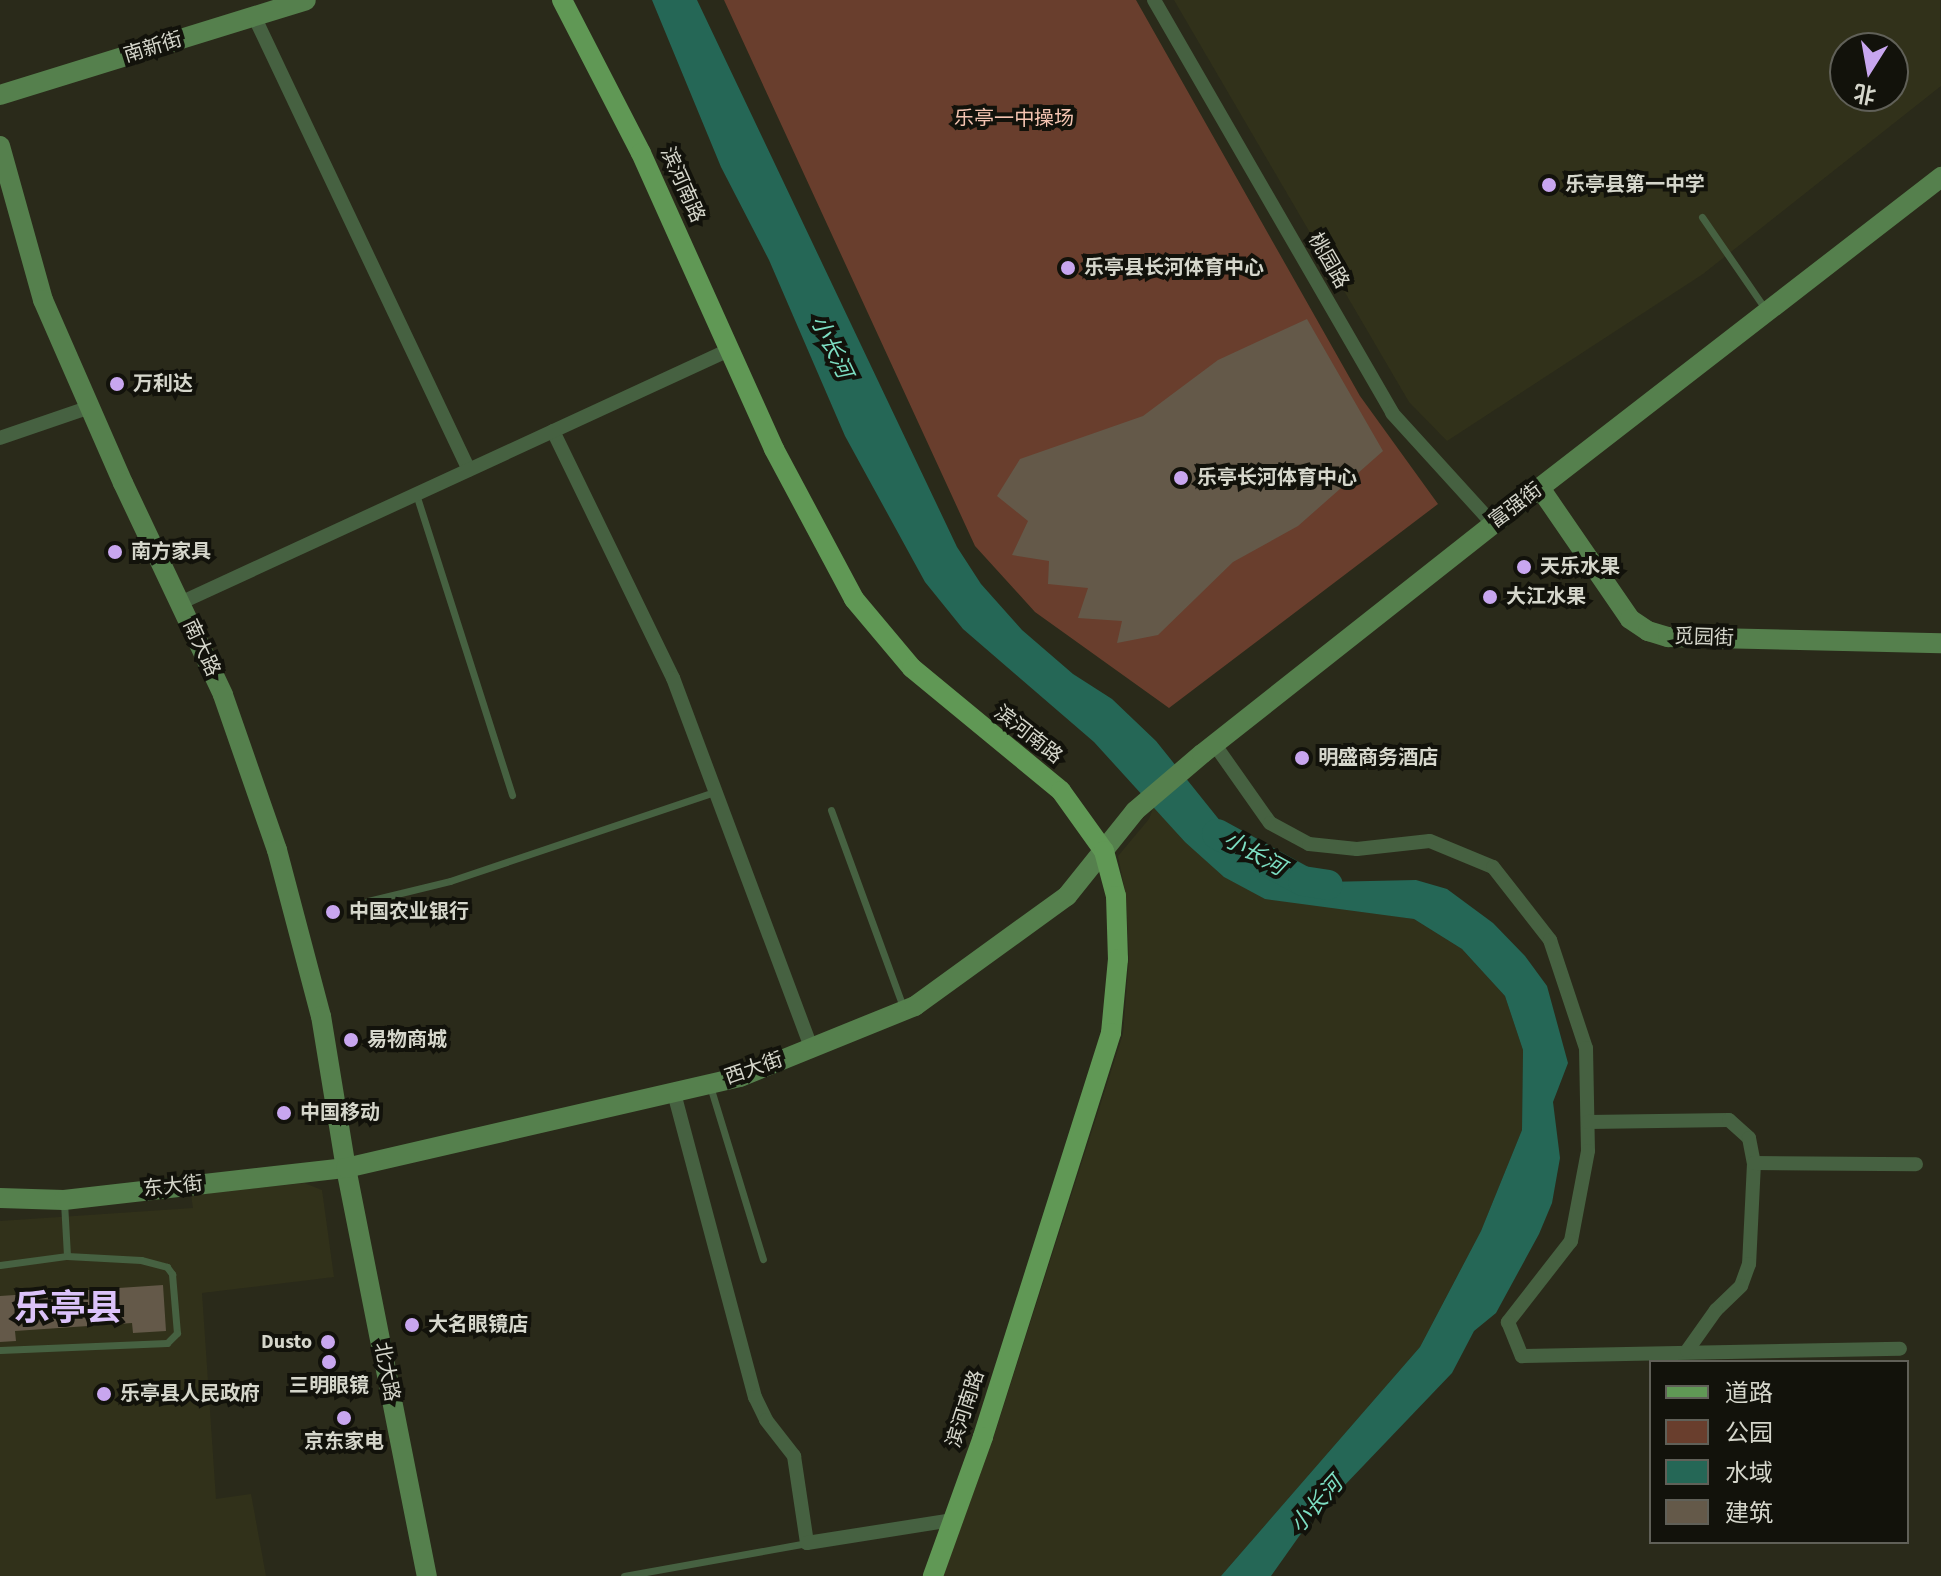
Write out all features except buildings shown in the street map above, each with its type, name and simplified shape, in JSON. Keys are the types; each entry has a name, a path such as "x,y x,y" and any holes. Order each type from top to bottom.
{"main road":[{"name":"滨河南路","path":"562,0 641,153 774,449 854,599 912,668 1061,791 1104,851 1116,896 1118,959 1111,1033 983,1437 933,1576"}],"street":[{"name":"南新街","path":"0,95 306,0"},
{"name":"桃园路","path":"1154,0 1392,413 1493,524"},
{"path":"254,16 469,470"},
{"name":"南大路","path":"0,146 43,300 223,695 277,850 321,1016 346,1168"},
{"name":"富强街","path":"1104,851 1135,811 1209,750 1493,524 1941,177"},
{"path":"180,603 729,350"},
{"path":"0,438 90,407"},
{"path":"553,431 673,678 811,1048"},
{"name":"觅园街","path":"1540,488 1630,619 1648,631 1668,637 1941,643"},
{"path":"1209,750 1270,823 1309,844 1357,849 1430,841 1493,867 1550,940 1586,1048 1588,1151 1571,1241 1508,1322 1522,1356 1900,1349"},
{"name":"西大街","path":"346,1168 740,1077 905,1011 1067,896 1104,851"},
{"path":"674,1093 755,1397 766,1420 794,1456 807,1543 953,1520"},
{"path":"1588,1122 1729,1120 1749,1138 1754,1163 1749,1264 1741,1286 1716,1310 1687,1351"},
{"path":"1754,1163 1916,1164"},
{"name":"东大街","path":"0,1198 64,1200 346,1168"},
{"name":"北大路","path":"346,1168 427,1576"}],"lane":[{"path":"1702,217 1767,312"},
{"path":"416,494 512,795"},
{"path":"368,901 450,881 715,792"},
{"path":"831,810 905,1011"},
{"path":"710,1084 763,1259"},
{"path":"64,1200 67,1256"},
{"path":"0,1265 67,1256 141,1260 167,1267 172,1274 177,1333 167,1343 0,1350"},
{"path":"624,1576 807,1543"}],"shaded area":[{"name":"乐亭县第一中学","path":"1174,0 1940,0 1941,86 1909,111 1909,32 1829,32 1829,112 1908,112 1703,274 1447,441 1409,402"},
{"path":"1154,806 1185,842 1352,909 1414,919 1462,949 1505,996 1523,1050 1522,1130 1481,1231 1420,1347 1221,1576 943,1576 993,1439 1123,1034 1129,958 1126,896 1118,856 1149,819"},
{"name":"乐亭县人民政府","path":"304,1183 322,1190 334,1277 202,1293 216,1499 251,1494 266,1576 0,1576 0,1221 193,1208 191,1195"}],"green space":[{"name":"乐亭县长河体育中心","path":"724,0 1136,0 1360,396 1438,504 1169,708 1035,612 975,546"}],"water":[{"path":"652,0 697,0 957,547 981,584 1022,630 1073,674 1112,699 1156,741 1225,827 1258,859 1289,874 1324,882 1416,880 1447,889 1493,923 1525,956 1547,986 1568,1063 1553,1102 1560,1158 1552,1203 1539,1234 1496,1313 1474,1331 1452,1373 1300,1535 1271,1576 1221,1576 1420,1347 1481,1231 1522,1130 1523,1050 1505,996 1462,949 1414,919 1265,899 1224,877 1185,842 1094,742 963,629 925,582 845,436 769,260 721,167"}],"waterway":[{"name":"小长河","path":"1217,834 1303,881 1328,885"}],"place":[{"name":"乐亭县第一中学","path":"1549,185"},
{"name":"乐亭县长河体育中心","path":"1068,268"},
{"name":"万利达","path":"117,384"},
{"name":"乐亭长河体育中心","path":"1181,478"},
{"name":"南方家具","path":"115,552"},
{"name":"天乐水果","path":"1524,567"},
{"name":"大江水果","path":"1490,597"},
{"name":"明盛商务酒店","path":"1302,758"},
{"name":"中国农业银行","path":"333,912"},
{"name":"易物商城","path":"351,1040"},
{"name":"中国移动","path":"284,1113"},
{"name":"大名眼镜店","path":"412,1325"},
{"name":"Dusto","path":"328,1342"},
{"name":"三明眼镜","path":"329,1362"},
{"name":"乐亭县人民政府","path":"104,1394"},
{"name":"京东家电","path":"344,1418"}],"district":[{"name":"乐亭县","path":"68,1309"}],"park label":[{"name":"乐亭一中操场","path":"1014,119"}]}
